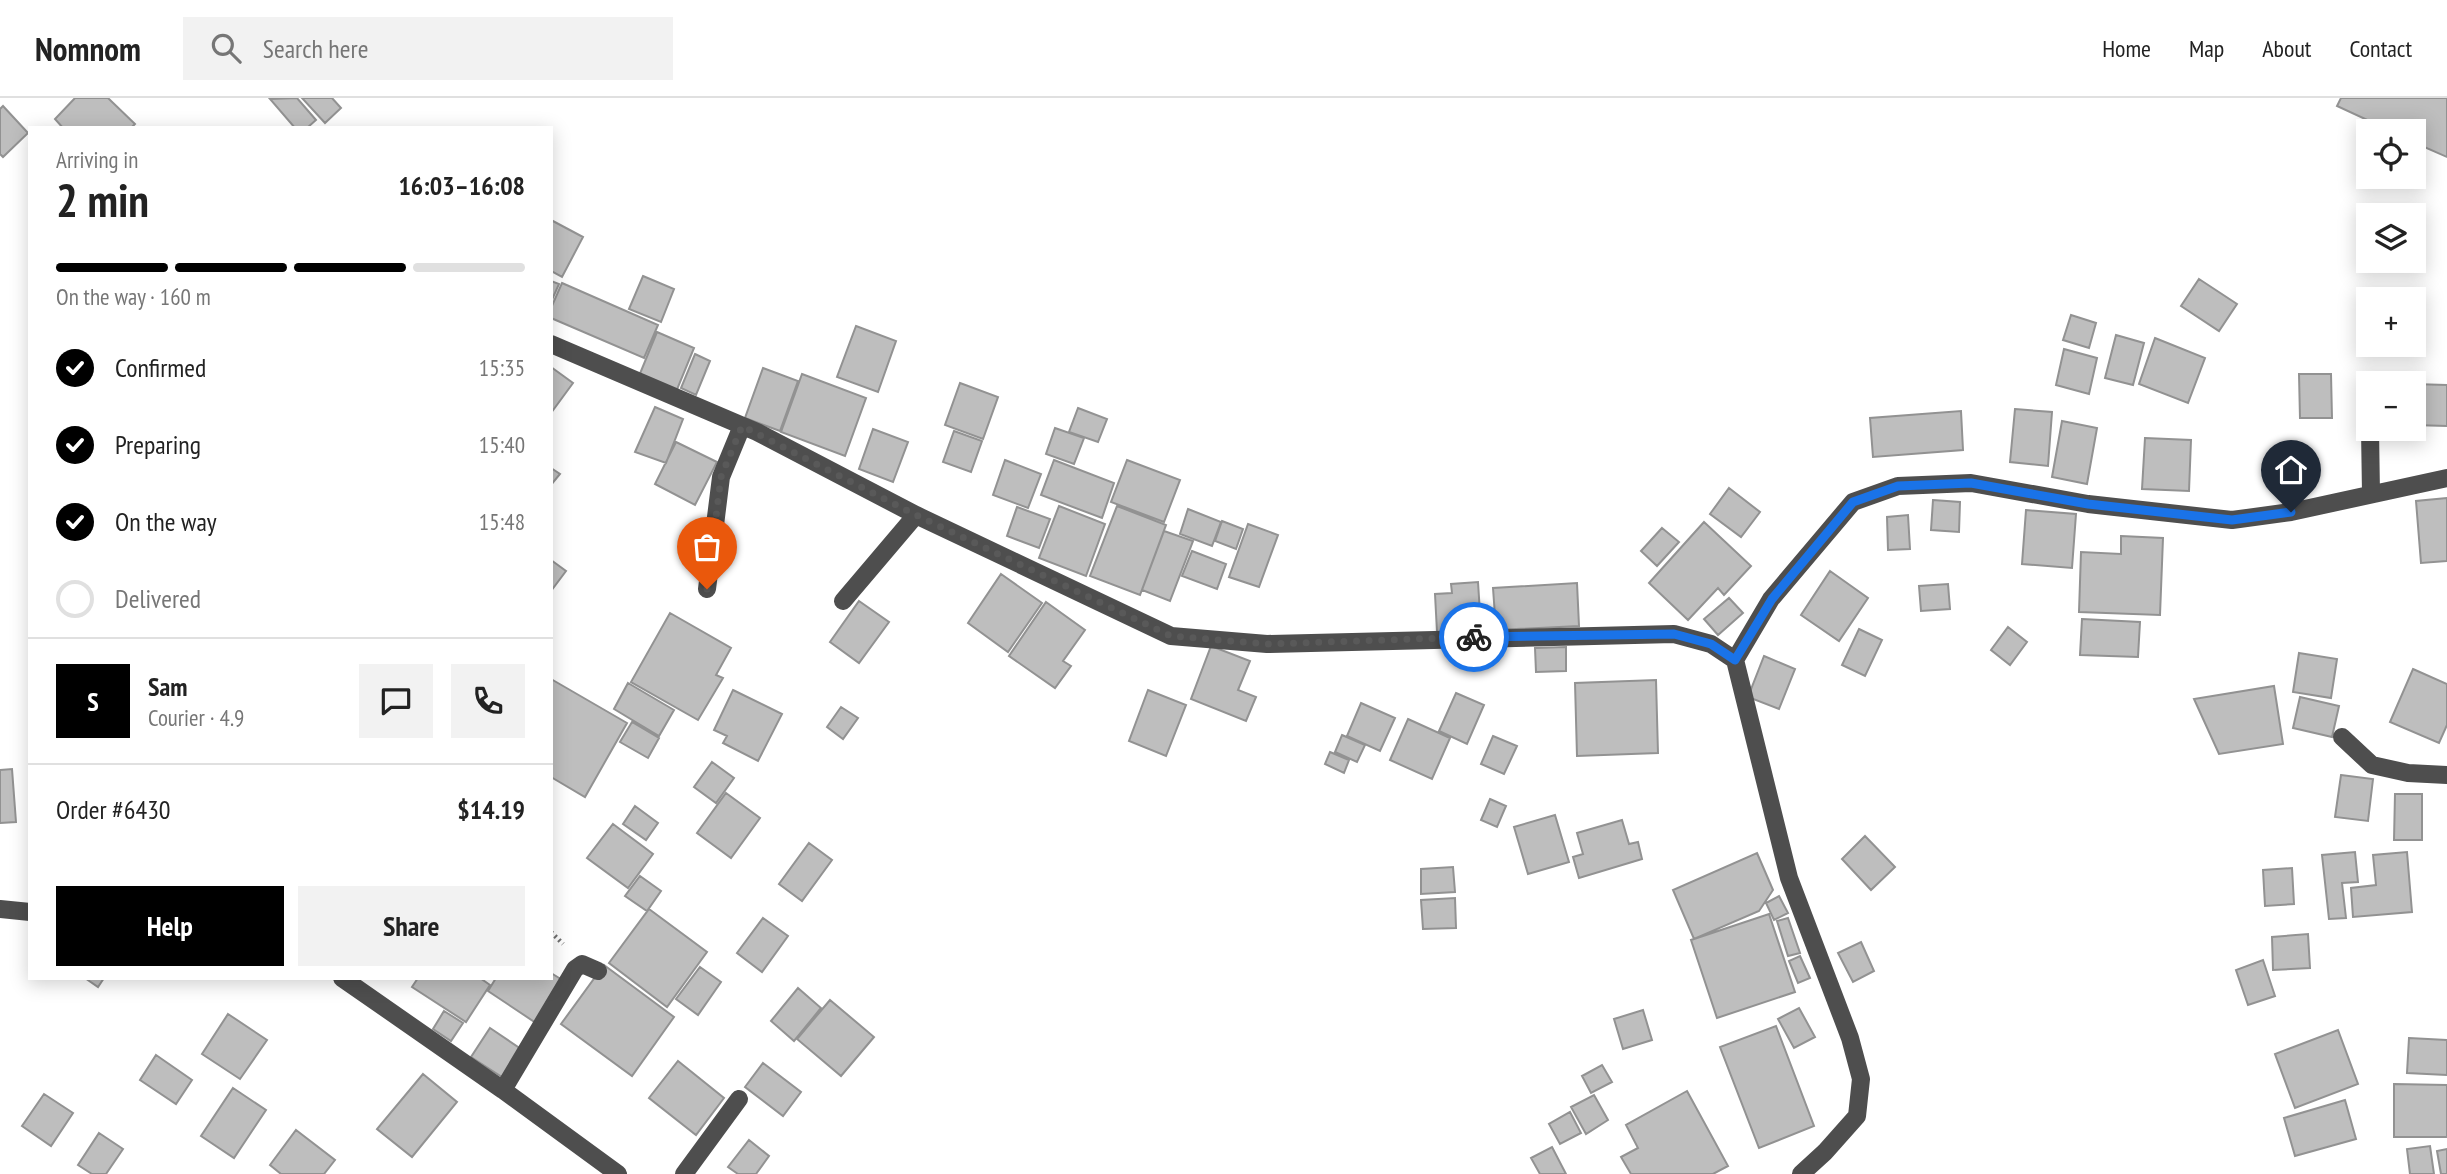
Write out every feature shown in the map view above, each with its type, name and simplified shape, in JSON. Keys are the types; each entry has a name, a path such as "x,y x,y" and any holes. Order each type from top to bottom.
{"street":[{"path":"553,345 742,426 916,515 1171,636 1268,644 1674,634 1711,644 1735,660 1789,878 1850,1038 1861,1079 1857,1116 1801,1174"},
{"path":"707,589 721,477 742,426"},
{"path":"2370,441 2371,494"},
{"path":"1735,660 1772,599 1853,502 1898,486 1971,483 2088,504 2232,520 2291,512 2447,478"},
{"path":"843,601 916,515"},
{"path":"2342,737 2372,765 2408,773 2447,775"},
{"path":"0,908 28,912"},
{"path":"503,1090 575,970 582,964 598,971"},
{"path":"345,980 618,1174"},
{"path":"684,1174 739,1099"}],"building":[{"path":"75,98 108,98 135,124 61,126 55,119"},
{"path":"297,98 316,120 309,126 293,126 270,99"},
{"path":"302,98 332,98 341,108 325,123"},
{"path":"2341,98 2447,98 2447,157 2426,148 2426,119 2365,119 2337,106"},
{"path":"3,106 28,133 3,157 0,154 0,109"},
{"path":"553,221 583,237 562,277 553,272"},
{"path":"643,276 674,289 661,322 629,309"},
{"path":"2199,279 2237,304 2219,331 2181,306"},
{"path":"553,282 559,284 553,298"},
{"path":"562,283 658,325 644,358 553,319 553,303"},
{"path":"2071,315 2096,323 2089,348 2063,340"},
{"path":"856,326 896,341 878,392 837,377"},
{"path":"657,332 694,348 676,392 639,376"},
{"path":"2116,335 2144,343 2133,385 2105,378"},
{"path":"2155,338 2205,358 2188,403 2139,384"},
{"path":"2064,349 2097,358 2089,394 2056,385"},
{"path":"695,354 710,361 696,395 681,388"},
{"path":"553,368 573,383 553,410"},
{"path":"763,368 798,381 780,431 745,418"},
{"path":"802,374 866,398 845,456 781,432"},
{"path":"2299,374 2331,374 2332,418 2300,418"},
{"path":"960,383 998,397 983,439 945,425"},
{"path":"2426,384 2447,385 2447,426 2426,425"},
{"path":"655,407 683,419 666,463 635,452"},
{"path":"1078,408 1107,419 1098,442 1069,432"},
{"path":"2015,409 2052,412 2048,466 2010,462"},
{"path":"1961,411 1963,450 1873,457 1870,418"},
{"path":"2062,421 2097,428 2087,484 2052,477"},
{"path":"1055,428 1084,438 1074,464 1046,454"},
{"path":"873,429 908,442 893,482 859,469"},
{"path":"954,431 982,441 971,472 943,462"},
{"path":"2145,438 2191,440 2189,491 2142,489"},
{"path":"676,442 717,462 695,505 655,484"},
{"path":"1005,460 1041,474 1028,508 993,495"},
{"path":"1054,460 1114,483 1102,518 1041,495"},
{"path":"1127,460 1180,480 1164,522 1111,502"},
{"path":"553,469 560,474 553,483"},
{"path":"1729,488 1760,512 1741,537 1710,514"},
{"path":"2447,498 2447,561 2421,563 2416,501"},
{"path":"1933,500 1960,502 1959,532 1931,530"},
{"path":"1059,506 1105,524 1086,576 1039,558"},
{"path":"1117,506 1166,525 1140,595 1090,576"},
{"path":"1017,507 1050,519 1039,548 1007,536"},
{"path":"1188,509 1221,522 1212,546 1180,534"},
{"path":"2026,510 2076,514 2072,568 2022,564"},
{"path":"1908,515 1910,549 1888,550 1887,517"},
{"path":"1222,521 1243,529 1236,549 1215,541"},
{"path":"1704,522 1751,566 1724,595 1718,588 1688,620 1649,583"},
{"path":"1248,524 1278,535 1259,587 1229,577"},
{"path":"1662,528 1679,542 1657,566 1641,551"},
{"path":"1164,531 1193,541 1170,601 1142,590"},
{"path":"2121,536 2163,538 2160,615 2079,612 2081,552 2121,554"},
{"path":"1192,551 1226,564 1217,589 1182,576"},
{"path":"553,561 566,571 553,588"},
{"path":"1830,571 1868,598 1839,641 1801,615"},
{"path":"1001,574 1042,603 1008,652 968,623"},
{"path":"1478,582 1481,629 1437,632 1435,594 1452,593 1451,584"},
{"path":"1577,583 1579,626 1496,630 1493,588"},
{"path":"1948,584 1950,609 1921,611 1919,586"},
{"path":"1729,598 1743,613 1718,635 1704,619"},
{"path":"859,601 889,622 859,663 830,642"},
{"path":"1046,602 1085,630 1063,661 1071,666 1055,688 1009,656"},
{"path":"670,613 731,648 716,675 723,678 698,720 631,682"},
{"path":"2082,619 2140,622 2138,657 2080,655"},
{"path":"2008,627 2027,642 2010,665 1991,650"},
{"path":"1859,629 1882,640 1865,676 1842,665"},
{"path":"1211,646 1250,661 1238,690 1256,697 1246,721 1191,699"},
{"path":"1566,647 1566,671 1536,672 1535,648"},
{"path":"2299,653 2337,659 2331,698 2293,692"},
{"path":"1764,656 1795,669 1779,709 1748,697"},
{"path":"2413,669 2447,684 2447,725 2439,743 2390,722"},
{"path":"553,680 627,723 585,797 553,778"},
{"path":"1656,680 1658,753 1577,756 1575,683"},
{"path":"628,683 674,710 659,736 614,709"},
{"path":"2274,686 2283,744 2219,754 2194,699"},
{"path":"733,690 782,714 758,761 723,743 727,736 714,730"},
{"path":"1148,690 1186,705 1166,756 1129,741"},
{"path":"1456,693 1484,705 1467,744 1439,731"},
{"path":"2300,697 2339,706 2332,737 2293,728"},
{"path":"1361,703 1395,718 1380,751 1347,736"},
{"path":"841,707 858,718 843,739 827,727"},
{"path":"1408,719 1450,738 1432,779 1390,760"},
{"path":"632,722 659,738 648,758 620,742"},
{"path":"1342,735 1365,745 1357,762 1335,752"},
{"path":"1493,736 1517,746 1504,774 1481,764"},
{"path":"1330,752 1349,760 1344,773 1325,764"},
{"path":"712,762 734,778 716,803 694,787"},
{"path":"12,769 16,822 0,823 0,770"},
{"path":"2341,775 2373,779 2368,821 2335,817"},
{"path":"726,793 760,818 731,858 697,833"},
{"path":"2395,794 2422,794 2422,840 2394,840"},
{"path":"1490,799 1506,806 1497,827 1481,820"},
{"path":"635,806 658,823 646,840 623,824"},
{"path":"1555,815 1569,862 1528,874 1514,827"},
{"path":"1622,820 1629,844 1638,842 1642,859 1579,878 1573,857 1583,854 1577,833"},
{"path":"613,824 653,854 628,888 587,858"},
{"path":"1865,836 1895,867 1871,890 1842,859"},
{"path":"809,843 832,860 802,901 779,884"},
{"path":"2355,852 2358,882 2342,883 2346,918 2329,919 2322,855"},
{"path":"2407,852 2412,912 2353,917 2351,888 2376,885 2373,855"},
{"path":"1757,853 1773,890 1759,911 1694,939 1673,890"},
{"path":"1453,867 1455,892 1421,894 1421,869"},
{"path":"2292,868 2294,904 2265,906 2263,870"},
{"path":"640,876 661,891 647,911 625,896"},
{"path":"1779,896 1788,913 1774,920 1766,903"},
{"path":"1455,898 1456,928 1423,929 1421,900"},
{"path":"649,909 707,952 667,1007 609,963"},
{"path":"1769,914 1795,992 1717,1018 1691,940"},
{"path":"763,918 788,936 762,972 737,953"},
{"path":"1788,918 1800,953 1788,956 1777,921"},
{"path":"2308,934 2310,968 2273,970 2272,937"},
{"path":"1861,942 1874,971 1853,982 1838,953"},
{"path":"1800,956 1810,978 1798,983 1789,961"},
{"path":"2263,960 2275,996 2248,1005 2236,970"},
{"path":"604,965 674,1017 632,1076 561,1024"},
{"path":"700,967 721,982 698,1015 676,999"},
{"path":"553,974 564,981 536,1023 488,991 495,980 553,980"},
{"path":"88,980 103,980 98,987"},
{"path":"417,980 483,980 490,985 466,1022 412,987"},
{"path":"798,988 821,1008 794,1041 771,1021"},
{"path":"830,1000 874,1037 841,1076 797,1039"},
{"path":"1799,1008 1815,1037 1794,1048 1778,1019"},
{"path":"1643,1010 1652,1040 1623,1049 1614,1019"},
{"path":"444,1011 463,1023 451,1041 433,1029"},
{"path":"228,1014 267,1040 240,1079 202,1054"},
{"path":"1776,1026 1814,1126 1759,1148 1720,1047"},
{"path":"490,1028 521,1049 502,1077 471,1057"},
{"path":"2338,1030 2358,1084 2295,1108 2275,1054"},
{"path":"2409,1038 2447,1040 2447,1075 2407,1073"},
{"path":"156,1055 192,1080 176,1104 140,1080"},
{"path":"678,1061 724,1098 696,1135 649,1098"},
{"path":"763,1063 801,1092 783,1116 745,1087"},
{"path":"1602,1065 1612,1082 1591,1093 1582,1076"},
{"path":"423,1074 457,1102 412,1157 377,1129"},
{"path":"2394,1084 2447,1085 2447,1137 2394,1137"},
{"path":"233,1088 266,1110 234,1158 201,1136"},
{"path":"1687,1091 1728,1166 1713,1174 1631,1174 1621,1157 1638,1148 1626,1125"},
{"path":"44,1094 73,1113 51,1146 22,1126"},
{"path":"1594,1095 1608,1120 1586,1134 1571,1107"},
{"path":"2345,1100 2356,1139 2295,1156 2284,1118"},
{"path":"1570,1112 1581,1133 1560,1144 1549,1124"},
{"path":"296,1130 335,1160 324,1174 281,1174 270,1165"},
{"path":"99,1133 123,1149 106,1174 92,1174 78,1165"},
{"path":"749,1140 769,1156 756,1174 738,1174 728,1167"},
{"path":"2430,1146 2434,1174 2410,1174 2407,1149"},
{"path":"1552,1147 1566,1174 1540,1174 1531,1158"},
{"path":"2447,1149 2447,1174 2441,1174 2437,1151"}],"way so far":[{"path":"707,589 721,477 742,426 916,515 1171,636 1268,644 1474,637"}],"route":[{"path":"1474,637 1674,634 1711,644 1735,660 1772,599 1853,502 1898,486 1971,483 2088,504 2232,520 2291,512"}]}
